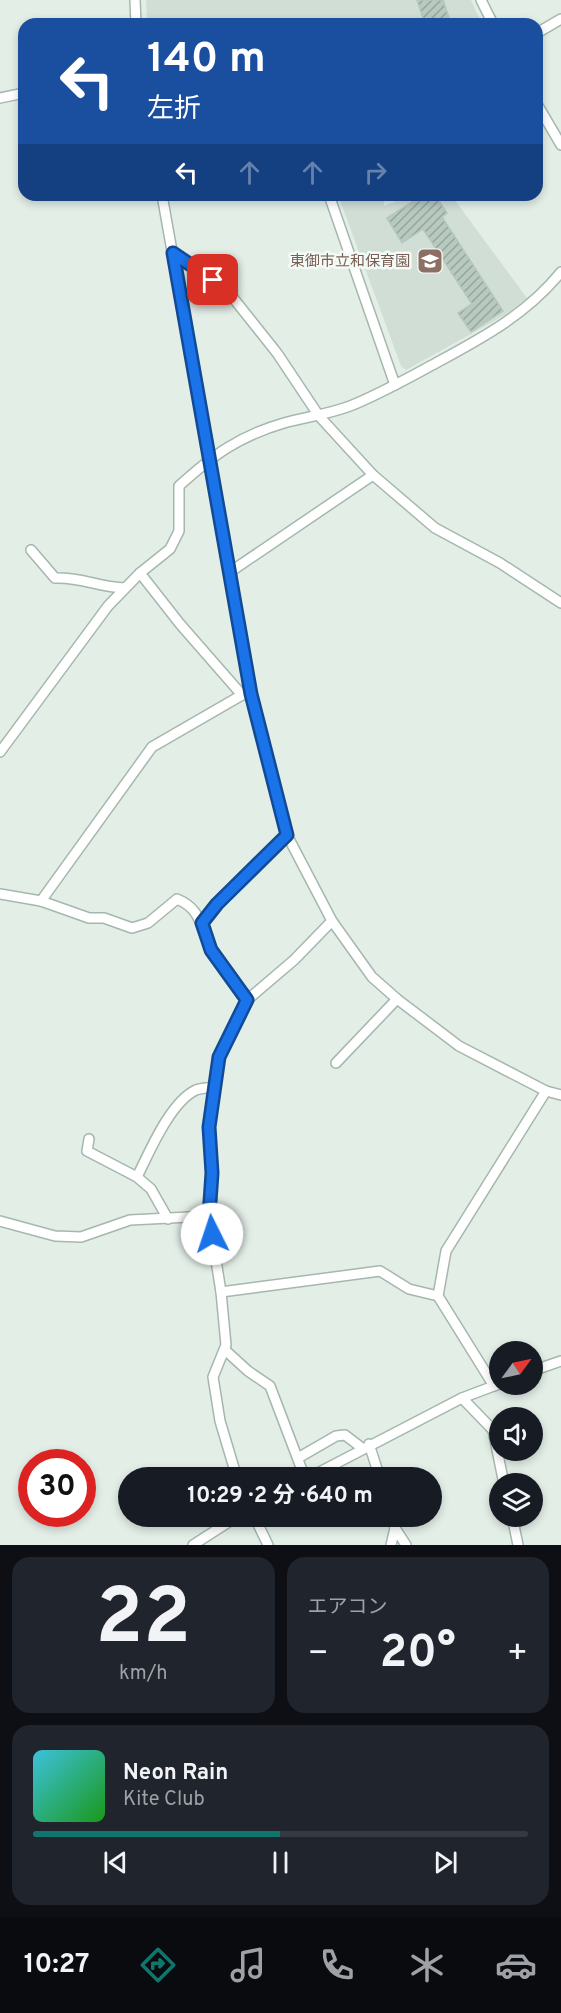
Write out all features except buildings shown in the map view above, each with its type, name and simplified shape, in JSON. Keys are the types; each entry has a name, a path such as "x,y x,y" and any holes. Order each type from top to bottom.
{"street":[{"path":"135,0 136,18"},
{"path":"481,0 490,18"},
{"path":"543,30 561,19"},
{"path":"0,98 18,94"},
{"path":"543,114 561,145"},
{"path":"163,201 230,572 247,694 287,835 332,921 372,977 459,1046 546,1091 561,1095"},
{"path":"331,201 396,385"},
{"path":"173,253 226,289 277,353 319,416 374,476 435,528 500,563 561,603"},
{"path":"0,752 108,606 140,573 170,549 179,531 179,486 210,458 246,437 284,423 319,416 350,406 396,385 484,338 519,315 561,272"},
{"path":"230,572 374,476"},
{"path":"32,550 55,578 78,577 102,587 125,588"},
{"path":"140,573 180,624 247,694"},
{"path":"41,901 152,747 247,694"},
{"path":"202,923 217,904 287,835"},
{"path":"0,894 41,901 89,918 104,918 132,928 148,923 177,899 190,905 202,923 211,950 247,1000"},
{"path":"234,1467 220,1421 213,1377 225,1350 221,1292 209,1216 212,1173 209,1127 219,1057 247,1000 294,960 332,921"},
{"path":"336,1063 397,999"},
{"path":"137,1177 153,1143 186,1097 197,1089 215,1087"},
{"path":"438,1296 446,1251 546,1091"},
{"path":"89,1139 87,1151 137,1177 152,1189 168,1219"},
{"path":"0,1221 55,1236 81,1237 130,1220 209,1216"},
{"path":"221,1292 380,1271 409,1289 438,1296 489,1373"},
{"path":"225,1350 248,1371 270,1386 302,1467"},
{"path":"543,1367 561,1361"},
{"path":"326,1467 462,1398 489,1388"},
{"path":"462,1398 493,1430 502,1473"},
{"path":"298,1458 336,1436 345,1435 365,1446 375,1467"},
{"path":"193,1545 221,1527"},
{"path":"259,1527 268,1545"},
{"path":"514,1527 518,1545"},
{"path":"391,1545 395,1528"},
{"path":"395,1528 406,1545"}],"shaded area":[{"path":"146,0 471,0 479,18 147,18"},
{"name":"東御市立和保育園","path":"340,201 384,201 384,206 396,201 455,201 527,298 507,314 406,370 401,366"}],"place":[{"name":"東御市立和保育園","path":"430,261"}],"route":[{"path":"212,1234 209,1216 212,1173 209,1127 219,1057 247,1000 211,950 202,923 217,904 287,835 251,694 173,253 213,280"}]}
